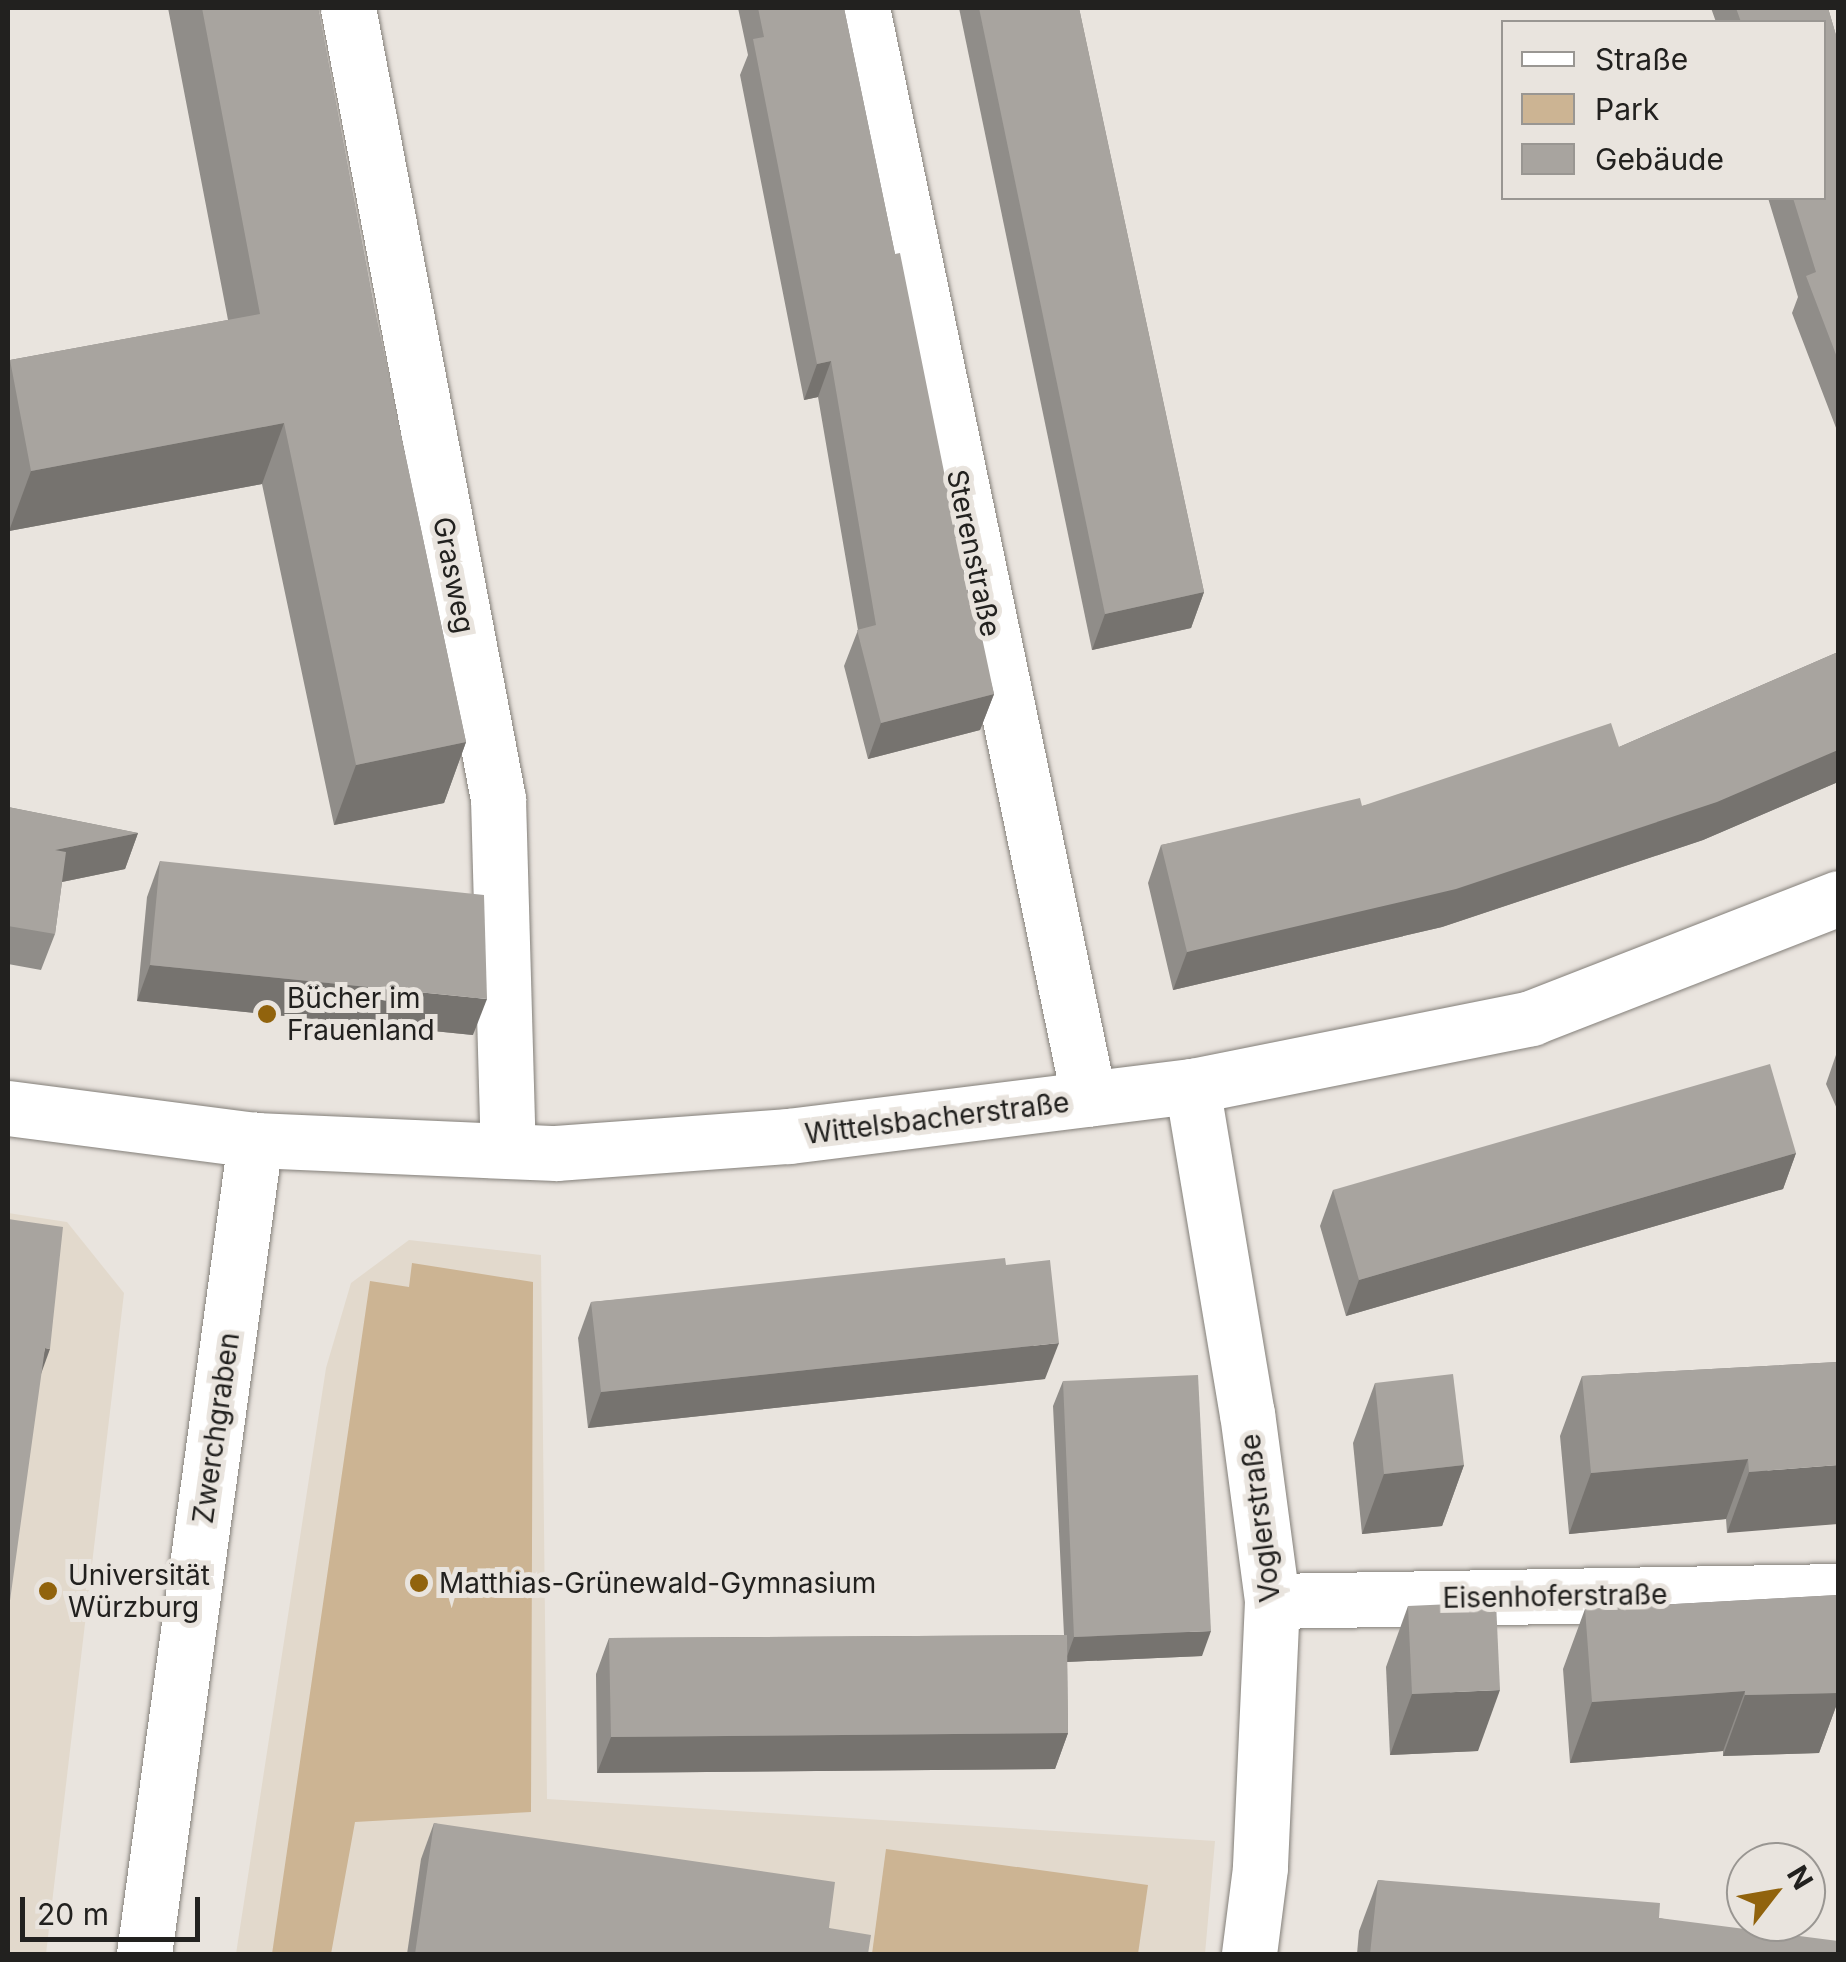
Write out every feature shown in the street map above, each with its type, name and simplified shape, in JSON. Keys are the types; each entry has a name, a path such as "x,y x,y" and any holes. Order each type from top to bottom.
{"street":[{"name":"Grasweg","path":"348,8 498,799 508,1149"},
{"name":"Sterenstraße","path":"862,8 1089,1099"},
{"name":"Wittelsbacherstraße","path":"8,1108 255,1140 556,1153 789,1136 1192,1086 1532,1018 1838,898"},
{"name":"Voglerstraße","path":"1192,1086 1247,1413 1272,1601 1260,1868 1248,1954"},
{"name":"Zwerchgraben","path":"144,1954 255,1140"},
{"name":"Eisenhoferstraße","path":"1272,1601 1838,1591"}],"shaded area":[{"name":"Universität Würzburg","path":"8,1213 67,1222 124,1293 46,1954 8,1954"},
{"name":"Matthias-Grünewald-Gymnasium","path":"409,1240 541,1255 547,1799 1215,1841 1205,1954 236,1954 326,1368 351,1283"}],"green space":[{"path":"412,1263 533,1282 531,1812 355,1822 331,1954 272,1954 370,1281 409,1287"},
{"path":"886,1849 1148,1885 1138,1954 872,1954"}],"building":[{"path":"202,8 318,8 374,307 466,742 356,765 284,423 31,471 10,360 260,314"},
{"path":"758,8 844,8 895,254 900,253 970,601 974,600 994,694 881,723 857,630 876,625 831,361 817,364 753,39 764,37"},
{"path":"979,8 1079,8 1204,592 1105,614"},
{"path":"1736,8 1828,8 1838,42 1838,360 1806,276 1816,272 1794,200 1826,200 1826,20 1740,20"},
{"path":"1838,652 1838,750 1717,802 1456,889 1187,952 1161,845 1360,798 1362,806 1611,723 1619,747"},
{"path":"8,807 138,833 55,850 66,852 55,934 8,926"},
{"path":"160,861 484,895 487,999 150,965"},
{"path":"1770,1064 1796,1153 1359,1280 1333,1190"},
{"path":"8,1219 63,1227 50,1349 45,1348 8,1615"},
{"path":"1005,1258 1006,1265 1050,1260 1059,1343 601,1392 591,1302"},
{"path":"1838,1362 1838,1465 1749,1472 1748,1459 1591,1473 1582,1376"},
{"path":"1453,1374 1464,1465 1384,1474 1375,1383"},
{"path":"1198,1375 1211,1631 1074,1637 1063,1381"},
{"path":"1838,1595 1838,1693 1745,1695 1745,1691 1592,1702 1585,1609"},
{"path":"1496,1602 1500,1690 1412,1694 1408,1606"},
{"path":"1067,1635 1068,1733 611,1737 609,1638"},
{"path":"434,1823 835,1882 829,1928 871,1935 868,1954 415,1954"},
{"path":"1378,1880 1660,1903 1659,1918 1726,1927 1726,1942 1838,1941 1838,1954 1370,1954"}],"place":[{"name":"Bücher im Frauenland","path":"267,1014"},
{"name":"Matthias-Grünewald-Gymnasium","path":"419,1583"},
{"name":"Universität Würzburg","path":"48,1591"}]}
